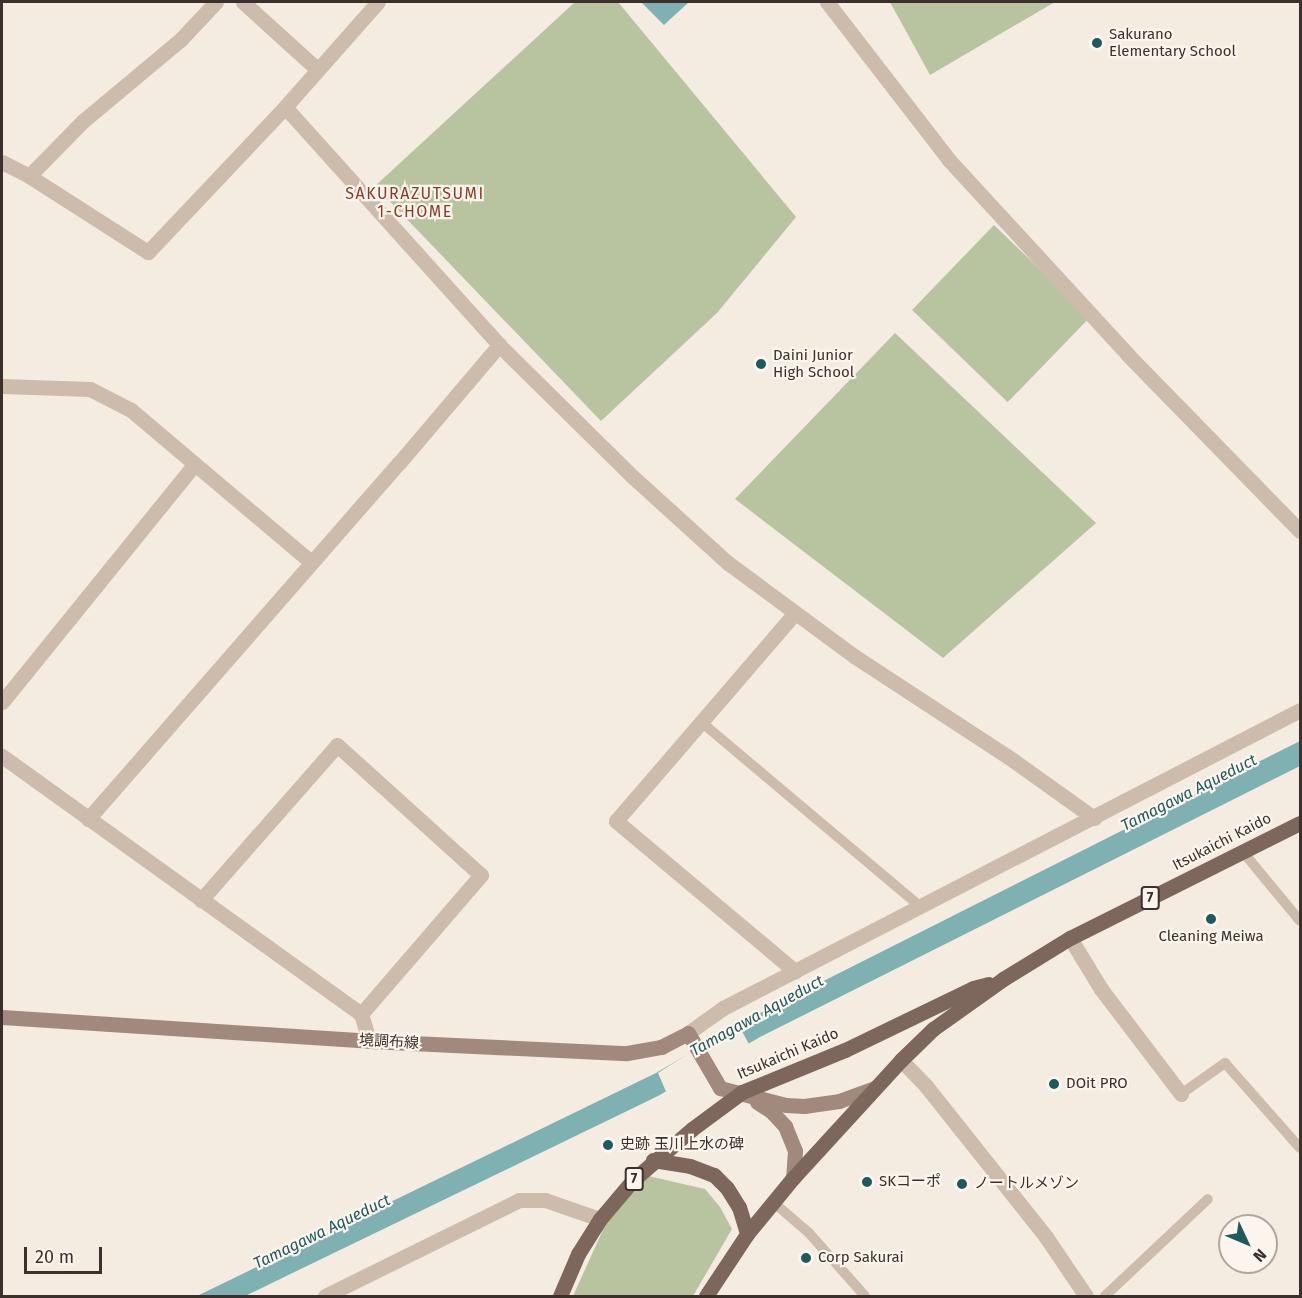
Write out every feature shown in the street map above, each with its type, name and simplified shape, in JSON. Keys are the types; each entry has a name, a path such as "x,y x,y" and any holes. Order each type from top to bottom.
{"main road":[{"name":"Itsukaichi Kaido","path":"706,1296 747,1234 793,1178 901,1060 933,1029 1003,979 1070,938 1300,823"},
{"name":"Itsukaichi Kaido","path":"560,1296 578,1254 600,1219 653,1160 742,1092 845,1050 973,988 1003,979"},
{"name":"境調布線","path":"2,1017 369,1041 627,1053 662,1047 691,1038"},
{"path":"691,1038 720,1088 786,1105 804,1106 839,1101 875,1088"},
{"path":"742,1092 771,1111 785,1126 795,1151 793,1178"},
{"path":"653,1160 690,1166 714,1174 727,1188 739,1207 747,1234"}],"street":[{"path":"29,176 83,121 181,39 216,2"},
{"path":"243,2 317,69"},
{"path":"2,162 29,176 148,252 285,107 378,2"},
{"path":"827,2 949,160 1128,355 1300,531"},
{"path":"285,107 499,345 702,540 794,614 873,669 1007,756 1094,818"},
{"path":"88,819 499,345"},
{"path":"2,386 90,389 131,410 311,562"},
{"path":"2,702 195,464"},
{"path":"794,614 616,821 795,971"},
{"path":"691,1038 723,1008 1300,710"},
{"path":"201,900 337,745 481,875 360,1014"},
{"path":"2,756 360,1014 369,1041"},
{"path":"1070,938 1101,989 1181,1094"},
{"path":"901,1060 927,1086 1046,1237 1086,1296"},
{"path":"325,1296 519,1200 545,1200 600,1219"}],"lane":[{"path":"700,721 920,906"},
{"path":"1243,852 1300,921"},
{"path":"1181,1094 1225,1063 1300,1148"},
{"path":"1105,1296 1208,1199"},
{"path":"773,1202 809,1233 865,1296"}],"green space":[{"path":"575,2 618,2 796,217 717,313 601,421 375,186"},
{"path":"890,2 1055,2 930,75"},
{"path":"994,225 1090,317 1008,402 912,310"},
{"path":"895,333 1096,523 943,658 735,499"},
{"path":"644,1175 705,1189 720,1207 732,1229 693,1296 573,1296 607,1221"}],"water":[{"path":"641,2 689,2 664,25"},
{"name":"Tamagawa Aqueduct","path":"1300,741 1300,766 760,1037 658,1096 245,1296 197,1296 656,1073 742,1022"}],"pier":[{"path":"737,1022 750,1046 667,1094 658,1073"}],"place":[{"name":"Sakurano Elementary School","path":"1097,43"},
{"name":"Daini Junior High School","path":"761,364"},
{"name":"Cleaning Meiwa","path":"1211,919"},
{"name":"DOit PRO","path":"1054,1084"},
{"name":"史跡 玉川上水の碑","path":"608,1145"},
{"name":"SKコーポ","path":"867,1182"},
{"name":"ノートルメゾン","path":"962,1184"},
{"name":"Corp Sakurai","path":"806,1258"}],"district":[{"name":"SAKURAZUTSUMI 1-CHOME","path":"415,203"}]}
